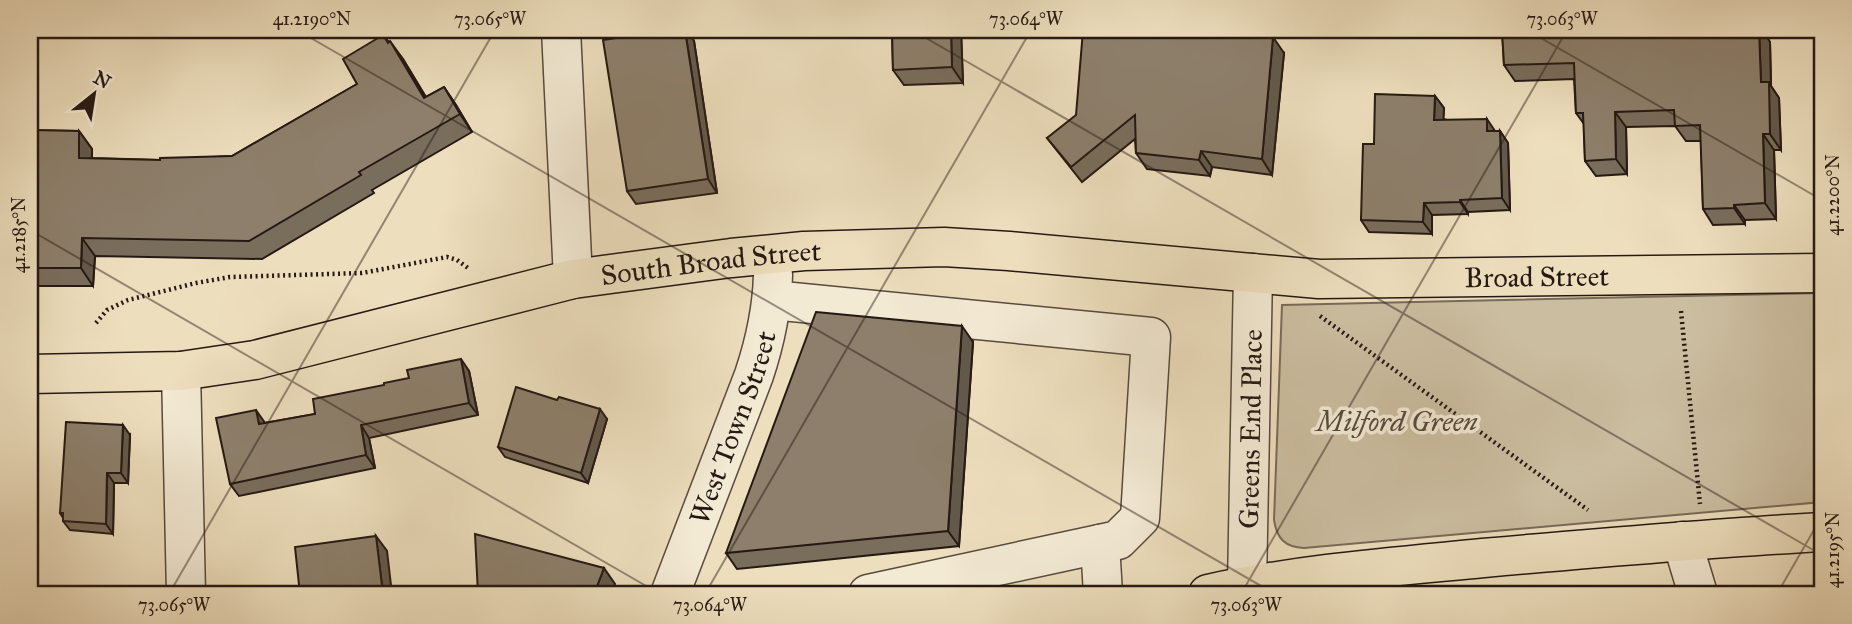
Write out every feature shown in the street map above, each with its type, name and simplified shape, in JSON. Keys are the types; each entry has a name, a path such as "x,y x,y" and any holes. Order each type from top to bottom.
{"main road":[{"name":"South Broad Street","path":"30,374 181,371 255,360 573,279 773,253 944,247 1252,273"},
{"name":"Broad Street","path":"1252,273 1319,279 1822,273"},
{"path":"1208,594 1247,585 1692,527 1822,531"}],"street":[{"path":"561,30 573,279"},
{"name":"West Town Street","path":"670,594 764,343 772,300 773,253"},
{"name":"Greens End Place","path":"1247,585 1252,273"},
{"path":"772,300 1151,337 1140,518 1118,540 868,594"},
{"path":"181,371 186,594"},
{"path":"1692,527 1698,594"},
{"path":"1100,544 1103,594"}],"path":[{"path":"96,323 107,310 128,300 195,283 230,277 362,273 447,257 466,267 484,300"},
{"path":"1677,275 1692,527"},
{"path":"1315,310 1324,321 1591,512"}],"green space":[{"name":"Milford Green","path":"1822,293 1822,502 1304,548 1287,544 1277,532 1274,520 1282,305"}],"building":[{"path":"685,30 708,179 627,191 603,40"},
{"path":"892,30 951,30 952,67 893,70"},
{"path":"1083,30 1207,30 1273,37 1262,159 1201,151 1199,160 1136,153 1135,115 1071,167 1047,138 1076,115"},
{"path":"1502,30 1759,30 1761,82 1769,82 1770,134 1763,134 1765,203 1703,209 1700,125 1675,126 1674,110 1615,112 1616,159 1585,161 1583,113 1576,113 1574,63 1504,65"},
{"path":"383,35 388,43 390,41 424,98 444,87 460,114 359,172 361,175 249,241 82,238 81,268 30,268 30,130 79,131 79,158 160,160 232,156 357,84 343,59"},
{"path":"1375,94 1435,96 1434,120 1487,119 1487,131 1500,131 1502,198 1424,203 1423,222 1361,220 1363,144 1374,144"},
{"path":"816,312 962,326 948,531 726,553"},
{"path":"461,359 469,403 361,425 366,455 230,484 216,418 256,410 259,424 315,414 313,399 384,385 409,378 407,370"},
{"path":"516,387 557,400 559,397 600,409 581,473 498,447"},
{"path":"66,422 123,425 121,473 107,473 106,524 63,521 63,513 60,513"},
{"path":"475,534 604,568 594,594 478,594"},
{"path":"376,536 383,594 300,594 295,547"}]}
